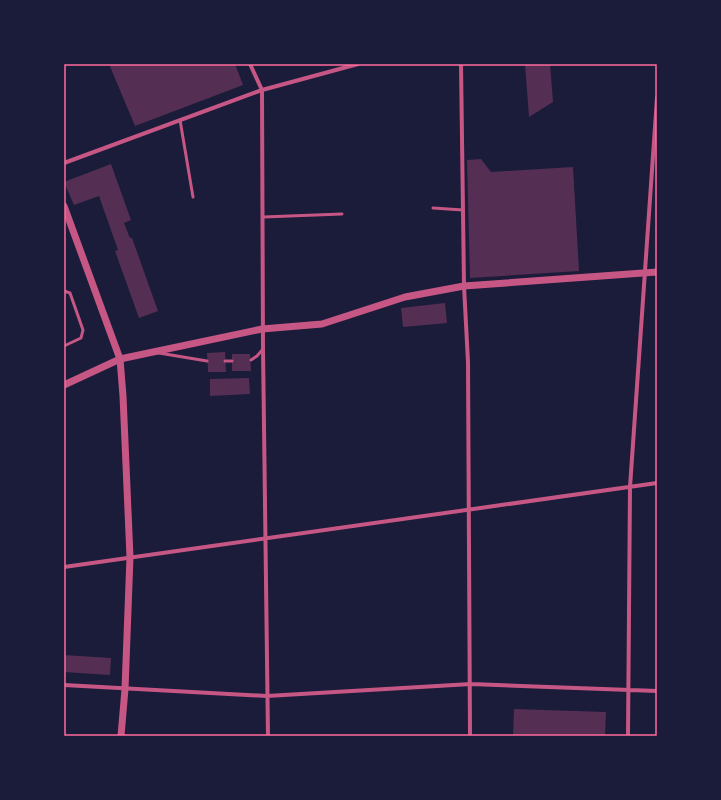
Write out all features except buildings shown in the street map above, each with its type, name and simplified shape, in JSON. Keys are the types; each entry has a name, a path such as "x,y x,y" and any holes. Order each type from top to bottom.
{"street":[{"path":"250,64 262,90 262,349 268,736"},
{"path":"64,163 262,90 358,64"},
{"path":"461,64 464,286 468,362 467,510 470,736"},
{"path":"628,736 630,689 630,487 657,98"},
{"path":"64,206 120,360 130,557 126,689 121,736"},
{"path":"64,385 120,360 262,329 322,324 405,297 464,286 657,272"},
{"path":"64,567 265,537 657,483"},
{"path":"64,685 267,696 470,684 657,691"}],"lane":[{"path":"180,120 193,197"},
{"path":"433,208 463,210"},
{"path":"263,217 342,214"},
{"path":"64,291 70,293 83,330 81,338 64,346"},
{"path":"250,360 257,356 262,349"},
{"path":"154,352 207,361"},
{"path":"225,361 232,360"}]}
